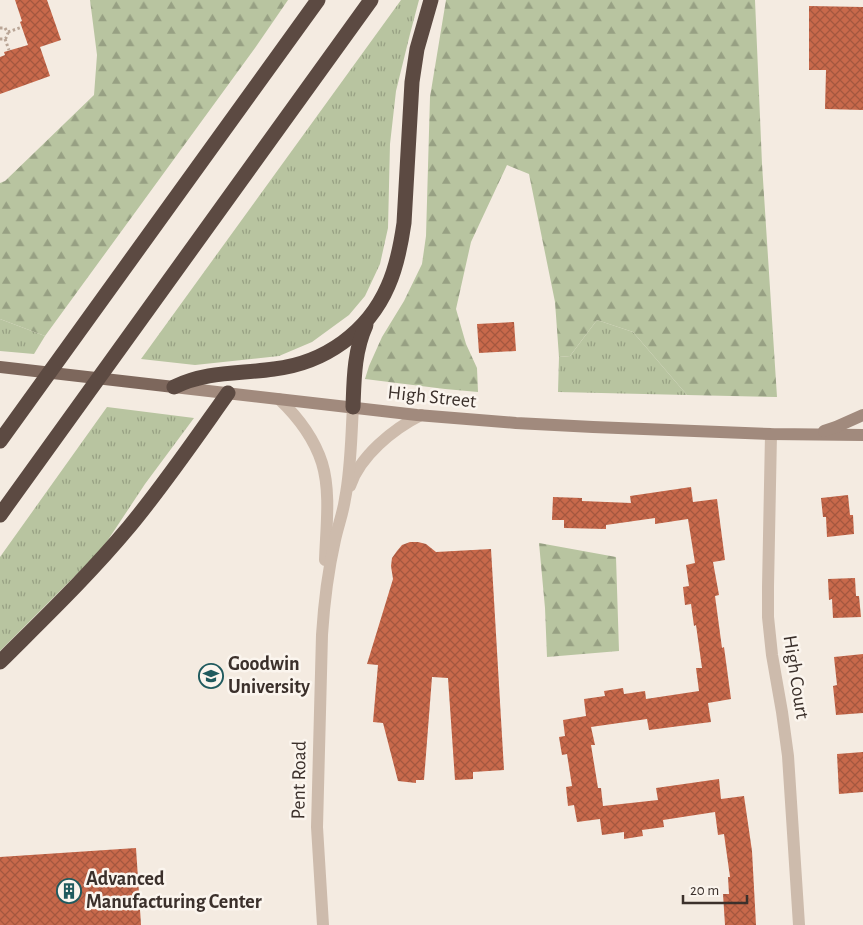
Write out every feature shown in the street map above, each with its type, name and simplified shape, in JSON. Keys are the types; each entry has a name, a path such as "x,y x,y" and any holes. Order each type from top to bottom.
{"highway":[{"path":"0,441 318,0"},
{"path":"0,515 371,0"},
{"path":"352,407 357,352 362,335 389,285 396,266 400,246 404,223 412,82 417,49 431,0"},
{"path":"174,387 215,374 277,369 308,361 343,343 369,319"},
{"path":"0,662 80,581 128,528 164,483 228,393"}],"main road":[{"name":"High Street","path":"0,367 422,415 552,425 770,434 863,435"},
{"path":"806,434 836,428 863,415"}],"street":[{"name":"Pent Road","path":"279,399 292,411 304,427 322,462 325,476 327,511 317,827 323,925"},
{"name":"Pent Road","path":"346,498 352,407"},
{"name":"Pent Road","path":"322,635 335,539 352,480 375,448 394,431 422,415"},
{"name":"High Court","path":"770,434 769,623 772,655 788,751 799,925"}],"path":[{"path":"0,27 7,29 8,32"},
{"path":"9,50 2,39 8,35 8,32 22,27"}],"green space":[{"path":"90,0 288,0 45,336 0,319 0,183 5,181 94,95 97,55"},
{"path":"401,0 419,0 396,91 390,144 388,228 380,264 365,296 349,315 312,342 279,356 195,365 141,359"},
{"path":"446,0 755,0 762,164 777,397 687,395 633,332 597,320 570,356 559,357 555,302 529,174 507,165 471,242 456,309 466,344 477,368 478,392 365,379 382,337 404,301 422,264 426,236 430,97"},
{"path":"0,319 45,336 34,354 0,351"},
{"path":"597,320 633,332 687,395 558,392 559,357 570,356"},
{"path":"107,407 194,418 145,484 102,549 0,651 0,557"},
{"path":"539,543 616,557 619,651 547,657"}],"building":[{"path":"15,0 47,0 61,40 40,47 50,76 0,94 0,57 5,55 4,52 28,45"},
{"path":"809,6 863,7 863,110 825,109 826,70 809,70"},
{"path":"514,322 516,351 479,353 477,324"},
{"path":"691,487 693,502 717,499 725,560 713,562 719,595 715,596 731,699 708,703 711,722 649,730 647,719 591,727 595,745 591,745 598,788 601,788 603,806 658,800 656,788 719,779 721,799 744,796 752,851 756,925 725,925 723,894 729,894 728,877 730,877 724,834 718,835 715,812 663,820 664,827 642,830 643,836 624,839 624,832 602,835 600,819 577,822 574,805 568,806 566,787 572,786 567,754 562,755 559,737 565,736 563,720 586,716 584,699 605,696 604,691 623,688 624,694 645,691 646,699 699,691 696,668 702,668 696,625 694,626 691,604 685,605 683,587 689,586 686,565 695,563 688,519 655,524 655,518 606,525 606,529 564,528 564,520 552,520 553,497 582,498 582,501 631,503 630,496"},
{"path":"848,495 850,515 853,515 854,534 827,537 826,517 823,517 821,498"},
{"path":"410,542 426,544 436,552 491,549 504,770 473,772 473,779 455,780 448,678 432,677 424,780 416,780 416,783 398,781 383,723 373,722 378,665 367,664 393,579 392,558 402,545"},
{"path":"855,578 856,596 859,596 861,617 833,618 832,599 829,600 828,579"},
{"path":"863,654 863,713 836,715 833,686 837,685 834,657"},
{"path":"863,752 863,792 839,794 837,754"},
{"name":"Advanced Manufacturing Center","path":"136,848 141,925 0,925 0,857"}],"place":[{"name":"Goodwin University","path":"211,676"},
{"name":"Advanced Manufacturing Center","path":"69,891"}]}
